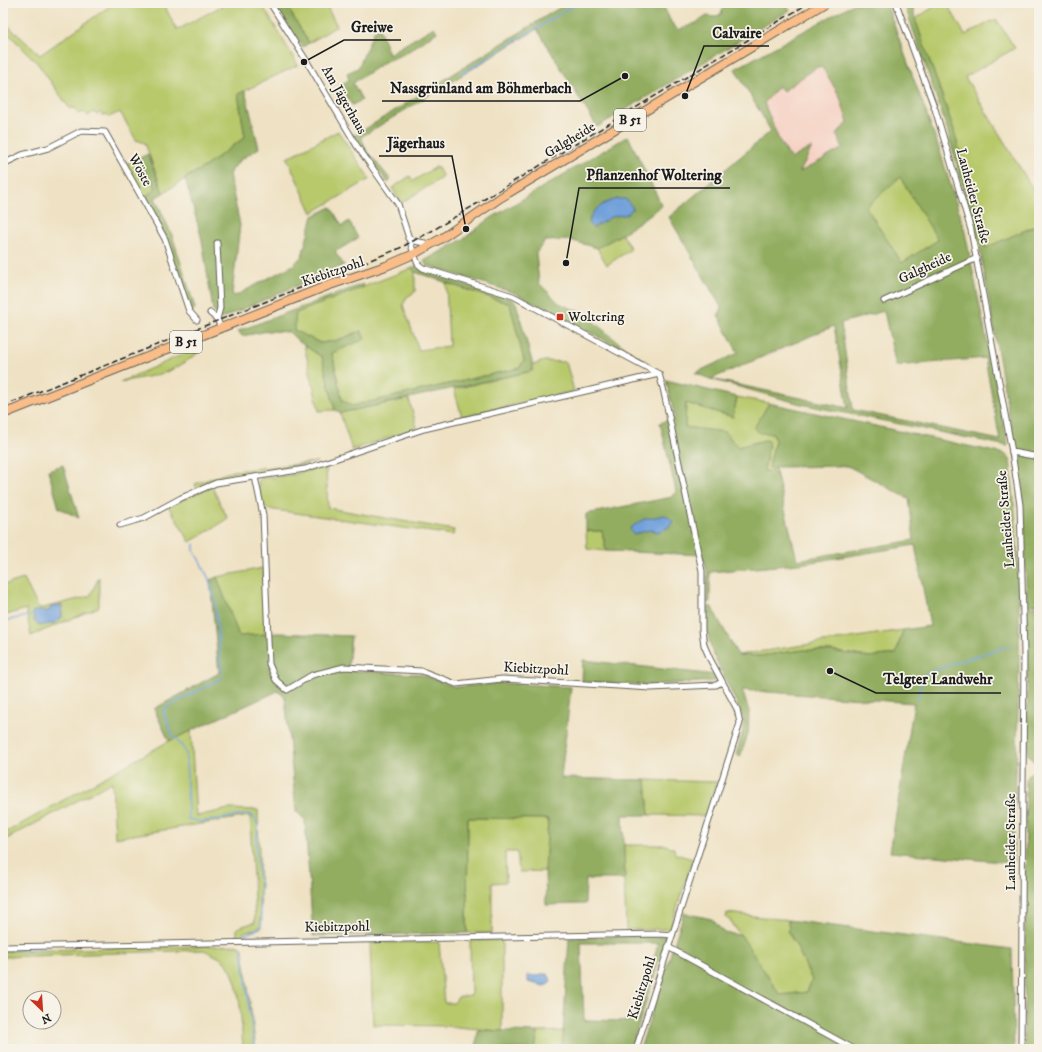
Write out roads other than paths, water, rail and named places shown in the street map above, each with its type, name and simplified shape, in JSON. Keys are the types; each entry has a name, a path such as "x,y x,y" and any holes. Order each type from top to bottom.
{"main road":[{"name":"Galgheide","path":"414,254 432,244 500,198 825,3"},
{"name":"Kiebitzpohl","path":"3,414 327,286 386,266 414,254"}],"street":[{"name":"Am Jägerhaus","path":"270,3 357,146 398,204 414,254"},
{"name":"Lauheider Straße","path":"896,3 946,142 977,258 1012,452 1020,505 1024,606 1021,1049"},
{"name":"Wöste","path":"3,164 22,155 54,146 81,130 105,132 165,240 189,311 197,320"},
{"path":"408,238 420,243 432,244"},
{"path":"217,243 220,308 217,319"},
{"path":"414,254 418,264 424,268 513,296 659,374"},
{"name":"Galgheide","path":"884,301 977,258"},
{"path":"210,313 217,319 221,328"},
{"path":"120,525 144,518 181,498 216,483 286,473 317,466 424,429 659,374"},
{"name":"Kiebitzpohl","path":"636,1049 740,729 739,717 704,645 702,630 702,571 665,395 659,374"},
{"path":"1012,452 1039,457"},
{"name":"Kiebitzpohl","path":"255,477 263,515 269,664 276,680 287,690 312,675 344,667 422,671 456,684 502,679 651,688 716,685 722,682"},
{"name":"Kiebitzpohl","path":"3,947 653,934 672,935"},
{"path":"668,947 854,1049"}],"water":[{"path":"617,199 626,199 633,208 628,214 611,217 593,228 589,224 592,214 598,207"},
{"path":"665,515 673,521 669,527 658,532 651,530 634,534 631,532 630,528 644,519"},
{"path":"62,605 62,617 55,623 40,626 34,621 33,611 49,611 51,607"},
{"path":"541,974 548,974 551,980 549,984 544,986 528,982 528,975 539,976"}],"waterway":[{"path":"461,74 578,3"},
{"path":"194,544 194,550 209,579 215,602 222,678 170,705 163,711 172,734 186,753 188,819 201,822 248,814 252,815 258,825 256,847 258,877 261,884 259,902 262,920 261,925 256,930 242,936 241,939"},
{"path":"3,621 34,615"},
{"path":"918,700 922,676 957,662 1012,645"},
{"path":"242,948 254,1049"},
{"path":"13,950 51,949"}],"railway":[{"path":"3,406 398,249 430,232 809,3"}],"place":[{"name":"Greiwe","path":"304,62"},
{"name":"Nassgrünland am Böhmerbach","path":"625,76"},
{"name":"Calvaire","path":"685,96"},
{"name":"Jägerhaus","path":"466,229"},
{"name":"Pflanzenhof Woltering","path":"566,263"},
{"name":"Woltering","path":"560,317"},
{"name":"Telgter Landwehr","path":"830,671"}]}
